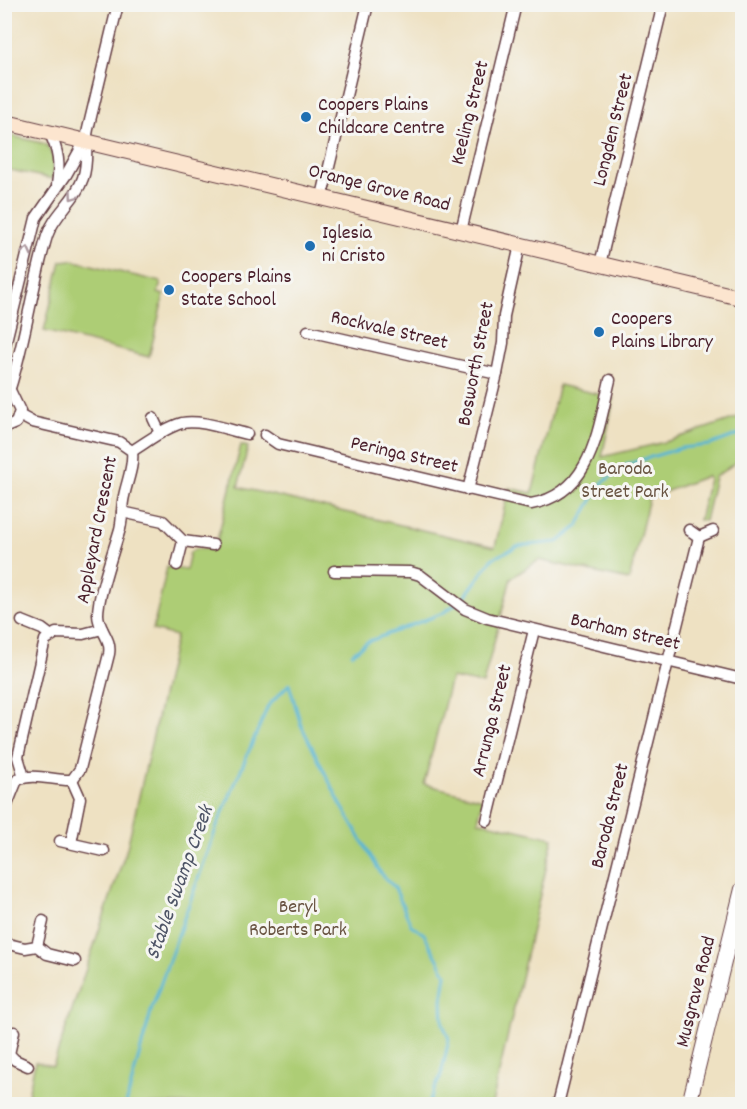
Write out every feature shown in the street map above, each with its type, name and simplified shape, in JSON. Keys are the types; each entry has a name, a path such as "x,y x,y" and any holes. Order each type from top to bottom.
{"main road":[{"name":"Orange Grove Road","path":"4,122 600,264 742,294"}],"street":[{"path":"4,349 36,218 66,175 85,141 118,4"},
{"path":"322,196 368,4"},
{"name":"Keeling Street","path":"461,231 516,4"},
{"name":"Longden Street","path":"600,264 663,4"},
{"path":"50,132 57,148 60,168 57,186"},
{"path":"4,428 13,427 19,415 19,408 7,384 24,342 50,230 83,178 88,159 85,141"},
{"name":"Bosworth Street","path":"468,490 503,343 504,316 520,245"},
{"name":"Rockvale Street","path":"308,331 496,374"},
{"name":"Peringa Street","path":"265,435 278,444 468,490 531,504 538,503 550,498 578,478 590,459 610,380"},
{"name":"Appleyard Crescent","path":"19,415 32,422 119,442 132,451 133,460 98,614 102,629 109,640 109,654 80,769 72,780"},
{"path":"153,418 160,433"},
{"path":"132,451 160,433 182,423 196,423 247,434"},
{"path":"122,512 163,521 183,541 213,545"},
{"path":"688,530 699,537 713,531"},
{"name":"Baroda Street","path":"558,1104 699,537"},
{"path":"177,565 183,541"},
{"name":"Barham Street","path":"334,571 410,572 420,575 450,600 465,609 500,621 742,679"},
{"path":"22,621 50,635"},
{"path":"24,777 18,757 45,640 50,635 68,632 84,634 102,629"},
{"name":"Arrunga Street","path":"487,821 534,630"},
{"path":"4,812 17,780 24,777 72,780 80,798 71,843"},
{"path":"60,841 104,851"},
{"name":"Musgrave Road","path":"689,1104 736,944 742,889"},
{"path":"37,946 43,921"},
{"path":"4,944 25,948 37,946 47,954 75,961"},
{"path":"14,1032 7,1054 28,1066"}],"green space":[{"path":"4,134 46,144 54,159 53,179 5,169"},
{"path":"71,260 161,282 158,293 164,295 149,357 44,331 61,261"},
{"name":"Beryl Roberts Park","path":"559,385 614,398 602,457 665,442 742,416 742,458 715,477 705,521 699,520 709,479 707,476 649,498 629,580 539,560 511,578 483,684 451,678 424,784 483,799 478,821 553,838 492,1104 26,1104 35,1062 53,1066 127,848 176,636 153,630 167,567 186,570 190,552 196,549 215,549 241,445 248,447 238,487 495,547 509,488 532,493"}],"waterway":[{"name":"Stable Swamp Creek","path":"352,654 367,642 443,613 463,599 493,558 519,546 558,542 577,527 602,483 628,464 681,448 710,445 742,433"},
{"path":"126,1104 152,1008 217,826 268,706 289,684 301,725 340,803 380,872 395,888 411,925 424,934 446,974 442,1000 443,1024 449,1039 441,1075 428,1104"}],"place":[{"name":"Coopers Plains Childcare Centre","path":"306,117"},
{"name":"Iglesia ni Cristo","path":"310,246"},
{"name":"Coopers Plains State School","path":"169,290"},
{"name":"Coopers Plains Library","path":"599,332"}],"park label":[{"name":"Baroda Street Park","path":"625,482"}]}
